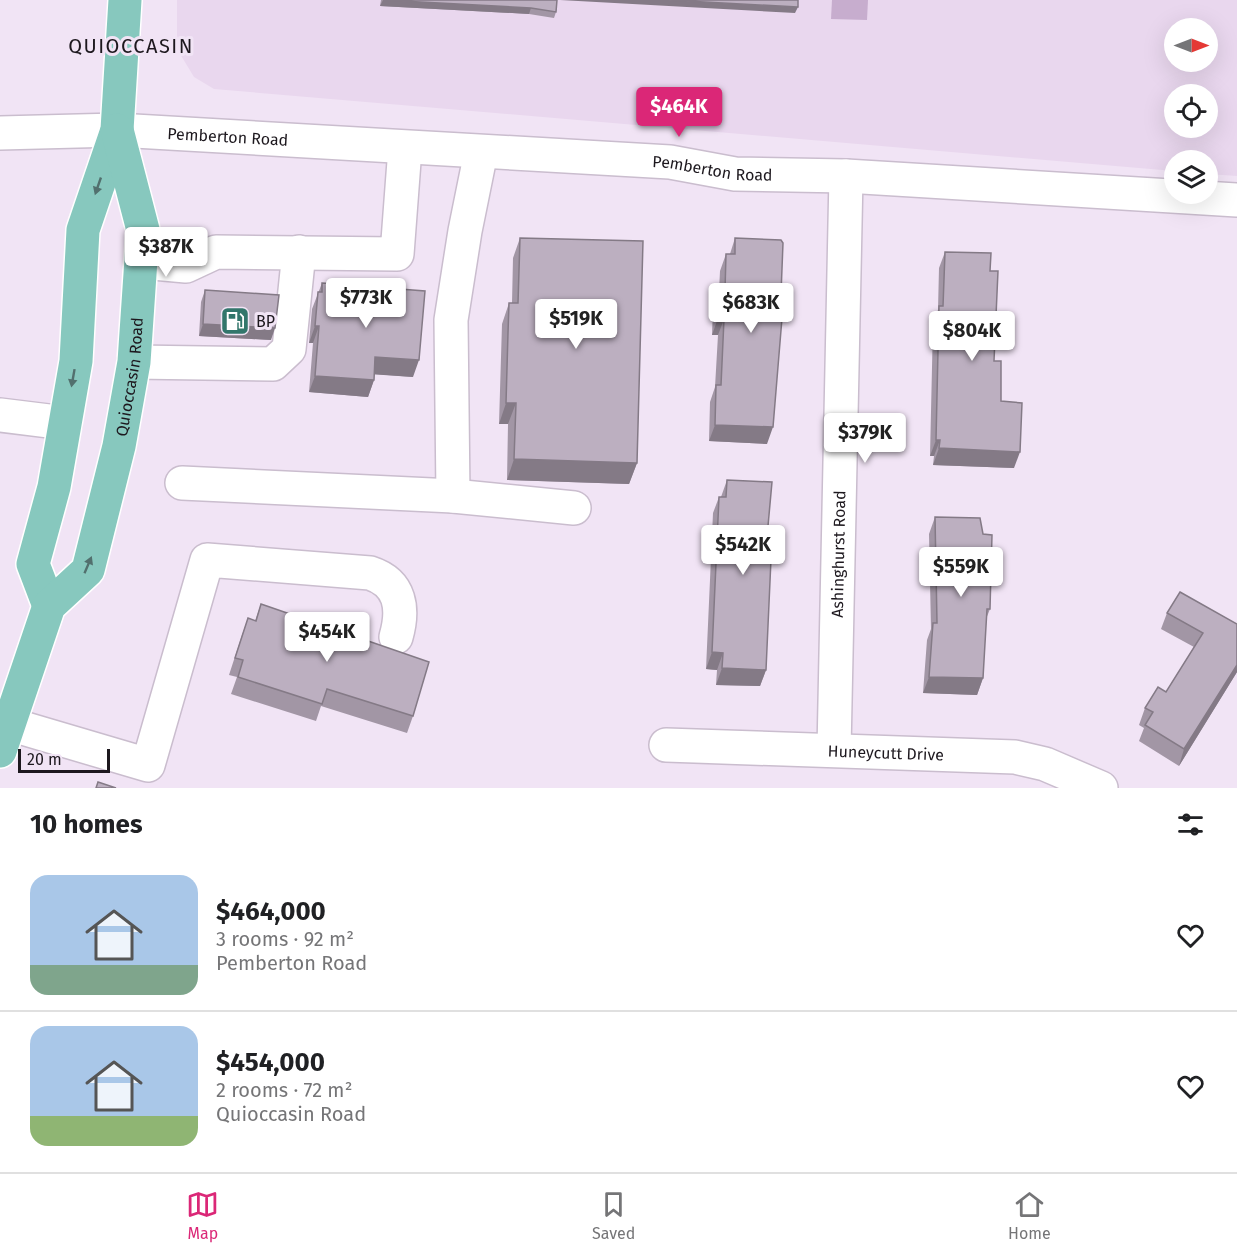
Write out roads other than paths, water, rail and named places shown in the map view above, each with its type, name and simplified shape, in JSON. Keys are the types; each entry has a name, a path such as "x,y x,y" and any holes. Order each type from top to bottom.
{"main road":[{"name":"Quioccasin Road","path":"49,606 33,564 54,487 76,361 83,230 117,130 125,0"},
{"name":"Quioccasin Road","path":"5,724 49,606 88,570 119,446 134,362 142,262 142,230 117,130"}],"street":[{"name":"Pemberton Road","path":"0,133 117,130 670,162 735,174 846,176 1237,200"},
{"path":"142,262 186,266 216,252 397,254 405,148"},
{"path":"453,496 452,320 465,231 481,152"},
{"name":"Ashinghurst Road","path":"834,750 846,176"},
{"path":"134,362 273,364 289,349 298,252"},
{"path":"0,415 65,423"},
{"path":"182,483 453,496 574,508"},
{"path":"5,724 148,765 207,560 370,573 381,577 394,589 400,602 401,618 396,637"},
{"name":"Huneycutt Drive","path":"666,746 1015,757 1045,765 1101,788"}],"place":[{"name":"BP","path":"235,321"}],"district":[{"name":"QUIOCCASIN","path":"131,46"}]}
